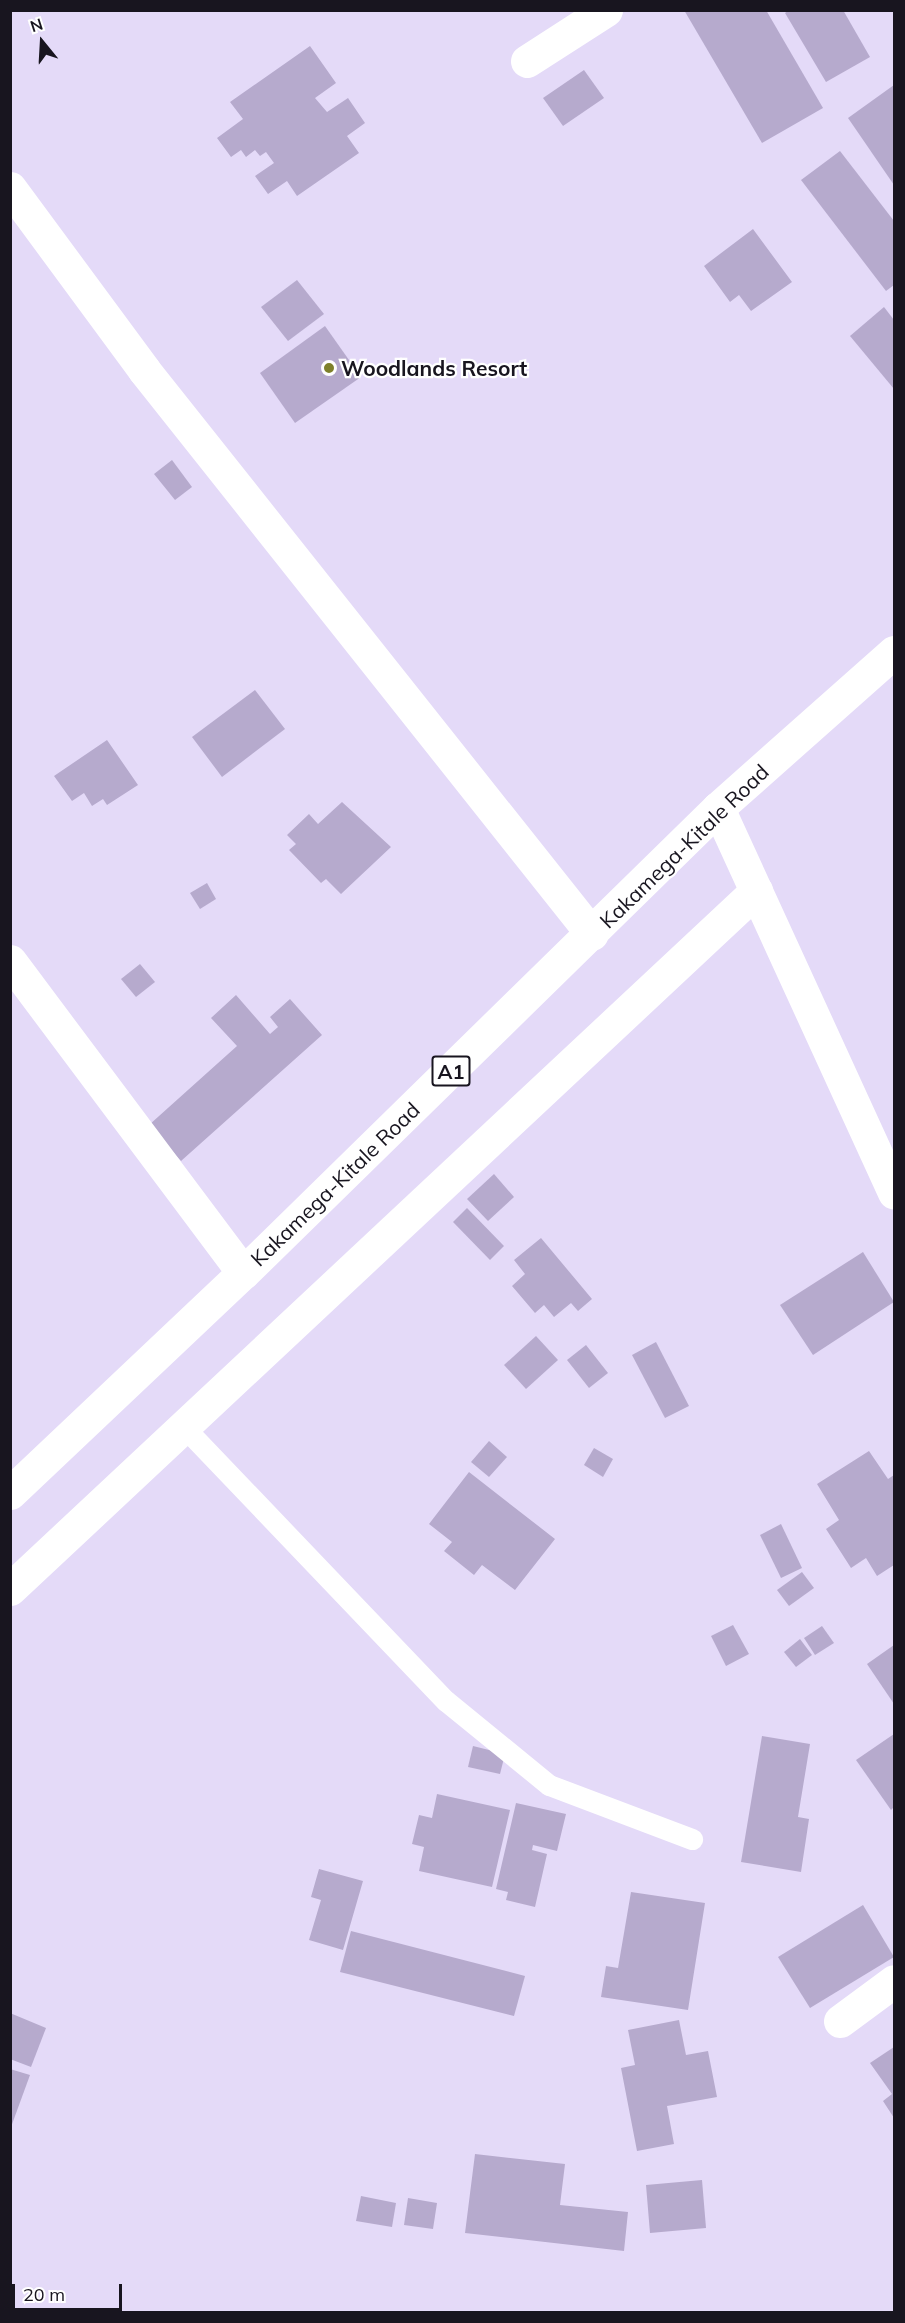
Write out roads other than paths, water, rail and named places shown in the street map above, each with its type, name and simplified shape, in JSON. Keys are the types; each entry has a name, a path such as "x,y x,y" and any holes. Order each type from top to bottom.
{"main road":[{"path":"527,62 606,10"},
{"path":"10,188 144,370 592,934"},
{"name":"Kakamega-Kitale Road","path":"10,1492 243,1273 592,934 718,808 894,652"},
{"path":"718,808 894,1192"},
{"path":"10,1589 182,1425 756,891"},
{"path":"10,961 243,1273"},
{"path":"840,2021 894,1981"}],"lane":[{"path":"182,1425 446,1701 549,1785 692,1839"}],"place":[{"name":"Woodlands Resort","path":"329,368"}]}
